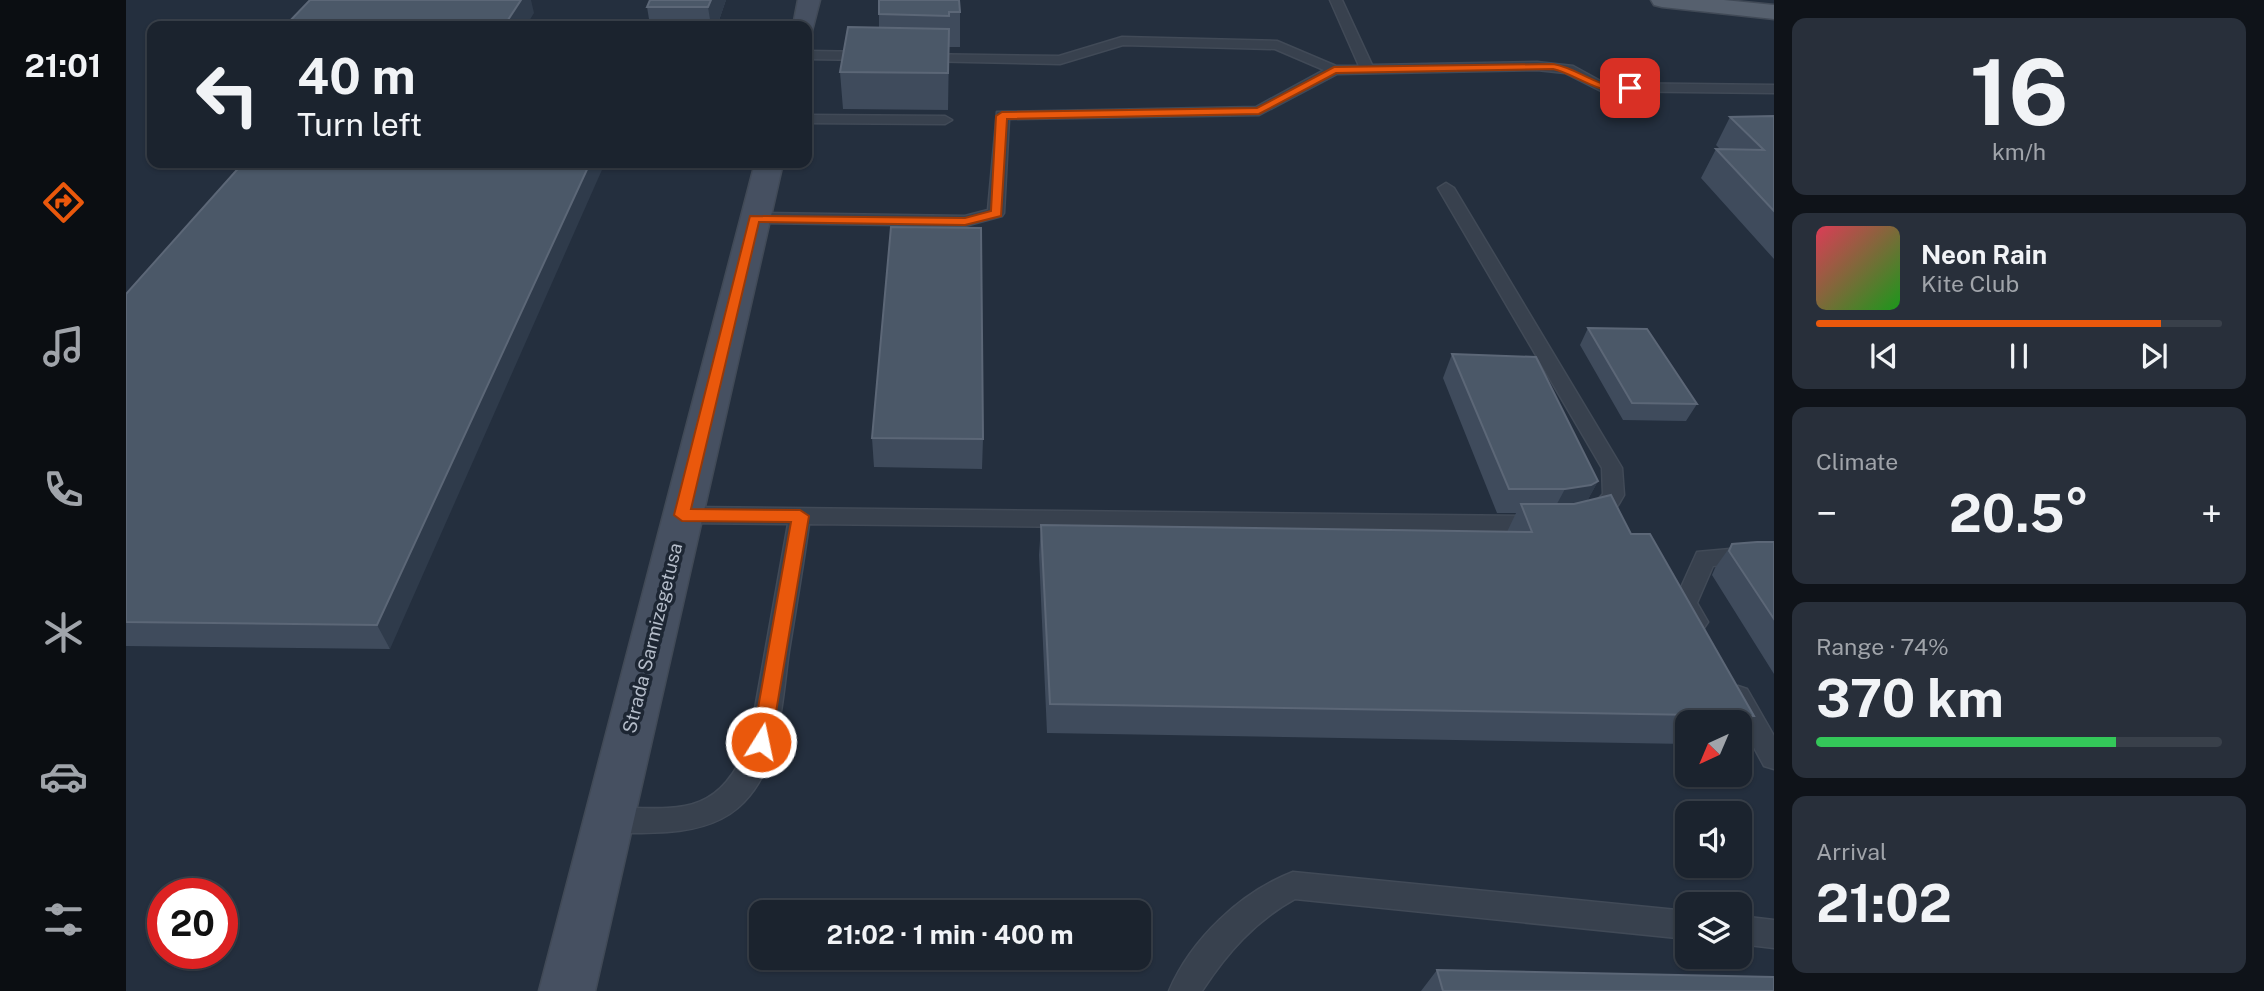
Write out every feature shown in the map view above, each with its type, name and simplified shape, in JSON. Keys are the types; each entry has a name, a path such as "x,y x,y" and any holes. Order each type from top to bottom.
{"main road":[{"path":"805,21 809,0"},
{"path":"1662,0 1774,12"},
{"name":"Strada Sarmizegetusa","path":"567,991 768,168"}],"lane":[{"path":"1336,0 1367,69"},
{"path":"812,55 1060,60 1122,41 1277,45 1334,70 1553,66 1568,69 1601,87 1774,89"},
{"path":"754,218 965,221 996,213 1002,116 1259,111 1334,70"},
{"path":"812,119 945,120"},
{"path":"1446,188 1612,468 1614,495 1598,515 1576,523"},
{"path":"682,515 1553,524"},
{"path":"608,819 678,821 706,814 734,797 752,772 761,742 800,516"},
{"path":"1705,639 1685,603 1705,558 1774,553"},
{"path":"1726,674 1773,758"},
{"path":"1184,991 1214,946 1261,901 1293,885 1675,924"},
{"path":"1752,931 1774,934"}],"building":[{"path":"310,0 521,0 507,21 290,21"},
{"path":"650,0 711,0 708,7 647,7"},
{"path":"879,0 959,0 960,12 949,12 949,16 879,14"},
{"path":"848,27 949,29 948,73 840,72"},
{"path":"1774,116 1774,211 1716,149 1764,150 1730,117"},
{"path":"239,168 588,168 377,625 126,622 126,294"},
{"path":"891,227 981,228 983,439 872,438"},
{"path":"1588,328 1647,329 1697,404 1632,403"},
{"path":"1452,354 1536,357 1598,481 1591,485 1565,489 1509,489"},
{"path":"1611,495 1631,534 1650,534 1751,710 1675,710 1675,715 1050,704 1041,525 1532,532 1521,504 1574,504"},
{"path":"1774,542 1774,619 1729,551 1732,544"},
{"path":"1437,970 1774,977 1774,991 1443,991"}],"route":[{"path":"761,742 800,516 682,515 754,218 965,221 996,213 1002,116 1259,111 1334,70 1553,66 1568,69 1601,87 1630,88"}]}
